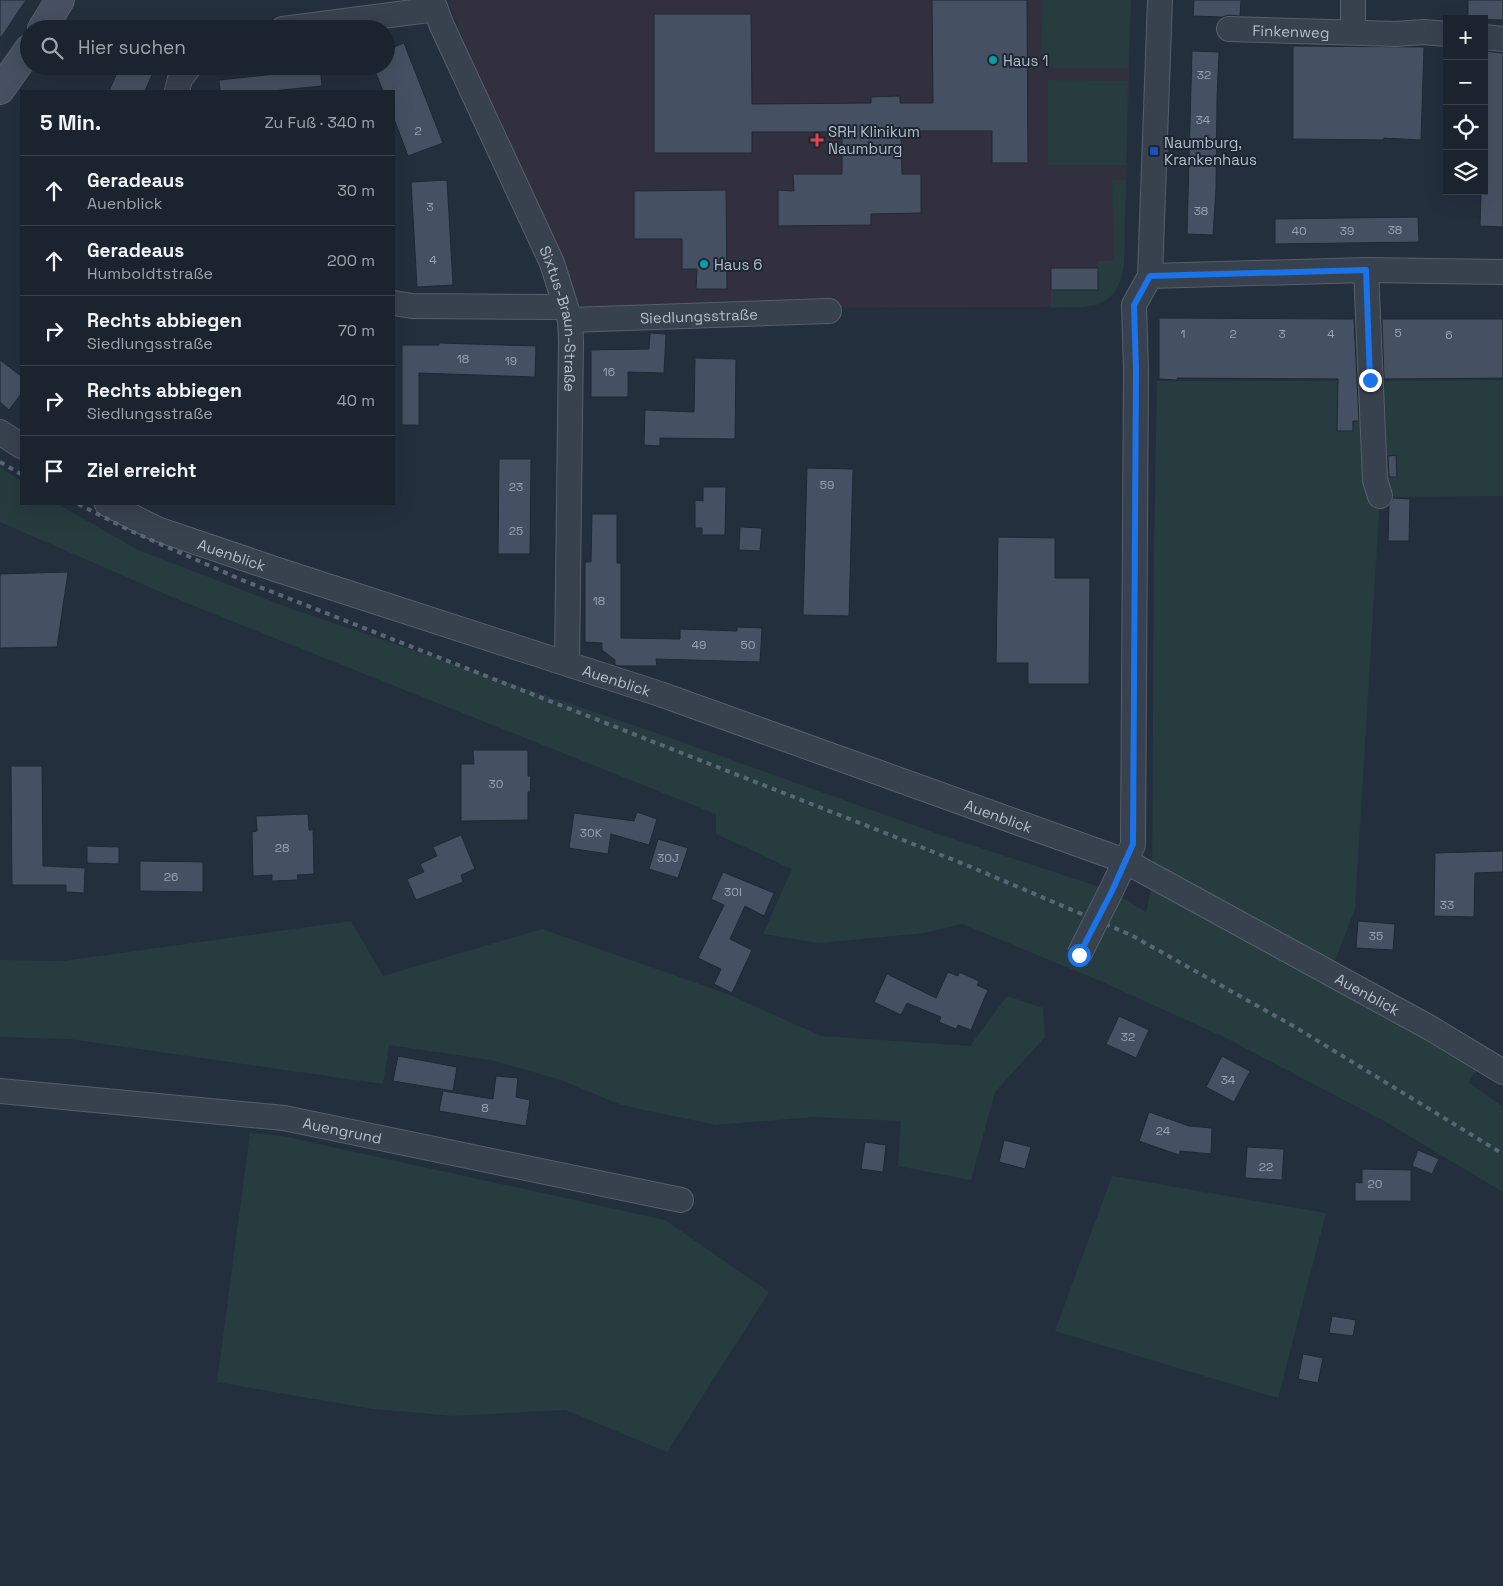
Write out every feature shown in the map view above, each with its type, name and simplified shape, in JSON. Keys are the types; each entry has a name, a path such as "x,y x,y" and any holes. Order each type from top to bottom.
{"main road":[{"path":"48,20 60,0"},
{"path":"0,90 20,62"}],"street":[{"path":"1079,955 1133,844 1136,370 1134,305 1150,276 1160,0"},
{"path":"1353,0 1353,32"},
{"path":"340,20 434,5"},
{"name":"Sixtus-Braun-Straße","path":"434,5 552,263 568,313 571,342 567,663"},
{"name":"Finkenweg","path":"1229,29 1443,34"},
{"path":"1488,37 1503,39"},
{"path":"177,90 183,75"},
{"path":"1150,276 1366,270 1503,272"},
{"path":"1366,270 1375,480 1380,496"},
{"name":"Siedlungsstraße","path":"395,303 568,313 829,311"},
{"path":"0,432 20,445"},
{"name":"Auenblick","path":"109,505 157,529 567,663 1125,861 1432,1029 1503,1072"},
{"name":"Auengrund","path":"0,1091 284,1118 681,1200"}],"shaded area":[{"name":"SRH Klinikum Naumburg","path":"448,0 1131,0 1124,264 1121,280 1114,293 1106,300 1096,305 1083,307 590,310 574,300 498,115 480,82"}],"green space":[{"path":"1043,0 1131,0 1128,68 1051,68 1041,54"},
{"path":"1048,80 1128,81 1126,165 1048,165"},
{"path":"1112,180 1126,180 1124,264 1121,280 1114,293 1096,305 1051,308 1051,290 1098,289 1097,261 1114,261"},
{"path":"1503,380 1503,496 1380,497 1355,909 1332,968 1431,1013 1487,1056 1468,1082 1503,1107 1503,1192 1384,1121 1224,1037 1098,980 962,924 925,933 819,943 763,934 792,869 716,834 716,814 179,600 0,522 0,467 20,480 20,505 60,505 138,550 289,608 665,736 947,837 1112,891 1146,912 1152,885 1157,381"},
{"path":"351,921 383,976 542,929 725,993 821,1036 970,1046 1007,996 1043,1008 1045,1037 995,1092 971,1180 898,1166 901,1121 814,1117 716,1125 621,1105 561,1080 491,1060 389,1045 383,1084 69,1039 0,1037 0,960 63,961"},
{"path":"250,1133 282,1136 665,1220 769,1292 667,1452 565,1410 454,1416 373,1409 217,1382"},
{"path":"1112,1176 1326,1213 1278,1398 1055,1331"}],"building":[{"path":"0,0 26,0 0,39"},
{"path":"932,0 1027,0 1028,163 992,163 992,131 901,131 902,174 921,174 921,213 871,214 871,225 778,226 778,190 794,191 793,174 842,174 842,132 752,132 752,153 654,153 654,14 751,14 752,104 871,103 871,97 900,96 900,103 933,103"},
{"path":"1194,0 1241,0 1240,16 1193,16"},
{"path":"1468,0 1503,0 1503,20 1488,20 1488,15 1468,15"},
{"path":"404,43 443,143 408,156 395,122 395,90 383,90 377,75 395,75 395,46"},
{"path":"1293,46 1424,47 1421,140 1384,138 1384,140 1293,139"},
{"path":"1192,51 1219,52 1213,235 1187,234"},
{"path":"1488,51 1503,53 1503,227 1480,226 1481,195 1488,195"},
{"path":"116,75 152,75 145,90 109,90"},
{"path":"266,75 321,75 322,86 282,90 220,90 219,80"},
{"path":"447,180 453,285 417,287 411,182"},
{"name":"Haus 6","path":"726,190 727,289 696,289 697,269 682,269 682,239 634,239 634,191"},
{"path":"1418,217 1419,242 1275,244 1275,219"},
{"path":"1051,268 1098,268 1098,290 1051,290"},
{"path":"1159,318 1354,319 1359,421 1353,421 1353,431 1337,431 1338,379 1159,379"},
{"path":"1382,319 1503,319 1503,378 1384,379"},
{"path":"650,333 666,334 664,373 628,372 628,397 591,397 591,350 649,349"},
{"path":"439,343 536,346 535,377 419,373 419,425 402,425 402,345 439,345"},
{"path":"695,358 736,359 735,439 660,438 660,446 644,445 645,410 694,412"},
{"path":"0,360 20,375 20,395 9,410 0,402"},
{"path":"1396,455 1397,477 1389,477 1388,456"},
{"path":"499,459 531,459 530,554 498,554"},
{"path":"807,468 853,469 849,616 803,615"},
{"path":"703,487 726,487 725,535 702,535 702,528 695,528 695,500 703,501"},
{"path":"1393,498 1410,499 1409,541 1388,541 1389,506"},
{"path":"592,514 617,514 617,563 621,563 621,638 680,639 680,629 737,631 737,627 762,628 760,662 656,659 657,666 620,666 615,665 615,660 602,650 602,643 585,642 585,562 591,562"},
{"path":"740,527 762,528 760,551 739,550"},
{"path":"998,537 1055,538 1055,578 1090,578 1089,684 1028,684 1028,663 996,663"},
{"path":"68,572 57,647 0,648 0,574"},
{"path":"473,750 528,750 528,776 531,776 530,792 528,792 528,820 461,821 461,764 474,764"},
{"path":"11,766 42,766 43,866 85,868 84,893 66,892 66,885 12,885"},
{"path":"637,812 657,819 649,845 611,834 608,854 569,848 574,813 634,821"},
{"path":"308,814 309,830 313,830 314,874 297,875 298,880 272,881 272,875 253,876 252,832 257,831 256,816"},
{"path":"461,835 475,869 461,875 463,882 416,900 407,879 424,872 420,864 437,856 433,847"},
{"path":"658,839 688,848 678,878 649,869"},
{"path":"87,846 119,847 119,864 87,863"},
{"path":"1503,851 1503,872 1475,873 1474,917 1434,916 1435,853"},
{"path":"140,861 203,862 203,892 140,891"},
{"path":"723,872 774,893 764,916 745,906 730,939 752,950 732,993 714,984 721,969 698,958 724,905 711,899"},
{"path":"1358,921 1395,924 1393,950 1356,948"},
{"path":"948,972 958,976 959,972 979,981 977,985 988,990 971,1030 958,1025 956,1029 939,1022 941,1017 907,1003 901,1015 874,1002 887,974 936,998"},
{"path":"1119,1016 1149,1030 1136,1058 1106,1044"},
{"path":"398,1056 457,1067 453,1091 393,1081"},
{"path":"1222,1056 1250,1071 1234,1102 1206,1087"},
{"path":"496,1076 518,1078 516,1097 530,1100 526,1126 439,1111 443,1091 493,1099"},
{"path":"1149,1112 1189,1126 1212,1128 1211,1154 1180,1151 1179,1155 1139,1141"},
{"path":"1004,1140 1031,1147 1025,1169 999,1162"},
{"path":"865,1142 886,1145 883,1172 861,1169"},
{"path":"1247,1147 1284,1149 1282,1180 1245,1178"},
{"path":"1418,1150 1439,1159 1432,1174 1412,1166"},
{"path":"1362,1169 1411,1170 1411,1201 1355,1201 1355,1182 1362,1183"},
{"path":"1332,1316 1356,1320 1353,1336 1329,1333"},
{"path":"1303,1354 1323,1358 1318,1383 1298,1379"}],"railway":[{"path":"0,462 20,473"},
{"path":"80,505 131,531 242,580 964,864 1131,935 1295,1027 1503,1154"}],"place":[{"name":"Haus 1","path":"993,60"},
{"name":"SRH Klinikum Naumburg","path":"817,140"},
{"name":"Naumburg, Krankenhaus","path":"1154,151"},
{"name":"Haus 6","path":"704,264"}],"route":[{"path":"1079,955 1112,891 1133,844 1136,370 1134,305 1150,276 1366,270 1370,380"}]}
